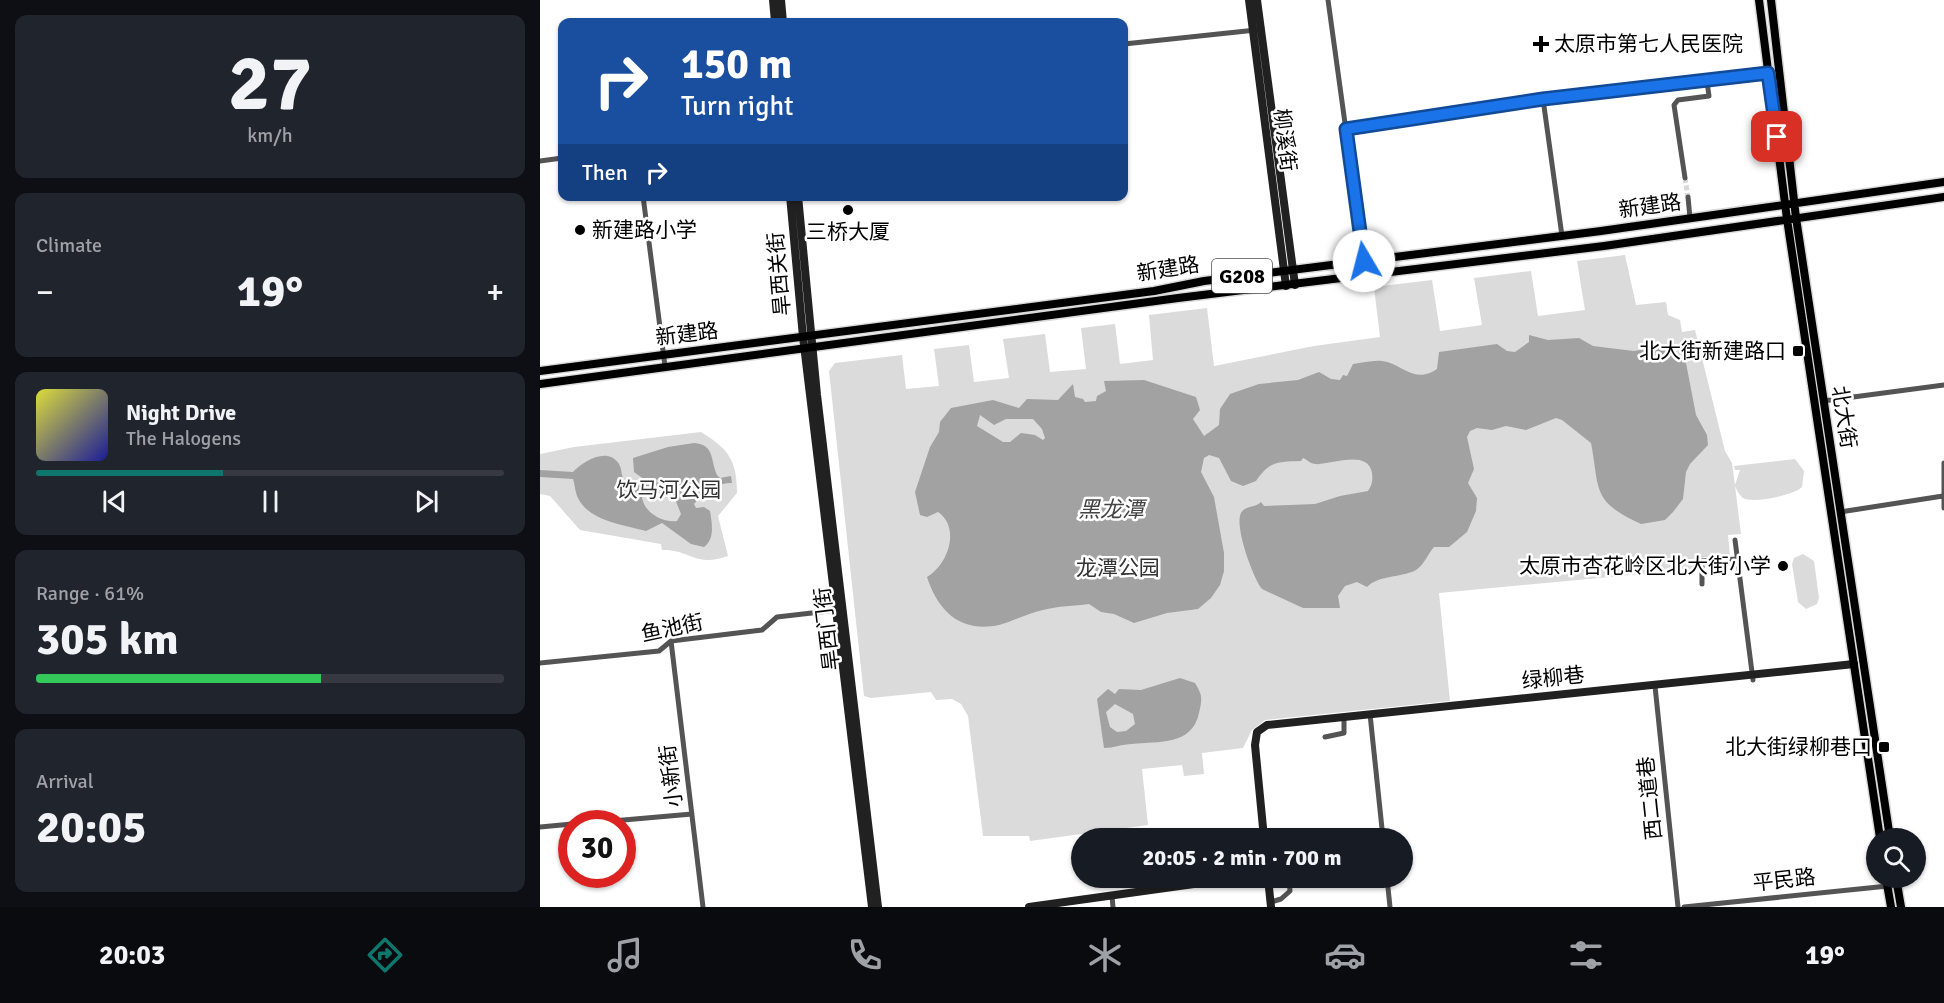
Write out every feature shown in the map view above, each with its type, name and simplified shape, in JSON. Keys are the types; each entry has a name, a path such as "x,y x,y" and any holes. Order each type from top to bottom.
{"main road":[{"name":"北大街","path":"1759,0 1768,73 1790,204"},
{"name":"北大街","path":"1771,0 1791,218 1823,400 1888,828"},
{"name":"新建路","path":"540,371 1562,236 1944,182"},
{"name":"新建路","path":"540,384 1290,285 1593,248 1944,197"},
{"path":"1791,218 1878,828"},
{"path":"1888,888 1891,907"},
{"path":"1898,888 1901,907"}],"street":[{"path":"773,0 775,18"},
{"path":"781,0 783,18"},
{"name":"柳溪街","path":"1249,0 1257,30 1290,285"},
{"name":"柳溪街","path":"1257,0 1257,30"},
{"path":"1328,0 1364,261"},
{"path":"1128,44 1257,30"},
{"path":"1346,129 1543,99 1707,82 1768,73"},
{"path":"1685,178 1674,105 1678,100 1709,96 1707,82"},
{"path":"1543,99 1562,236"},
{"path":"540,161 558,159"},
{"path":"1688,197 1690,218"},
{"path":"644,201 665,366"},
{"name":"旱西关街","path":"791,201 809,348"},
{"name":"旱西关街","path":"798,201 807,336"},
{"name":"旱西门街","path":"809,348 872,907"},
{"path":"1823,400 1944,385"},
{"path":"1944,463 1942,496 1944,508"},
{"path":"1840,512 1942,496"},
{"path":"1735,540 1753,678"},
{"path":"1702,584 1700,568 1702,561 1737,559"},
{"name":"旱西门街","path":"839,609 878,907"},
{"name":"鱼池街","path":"540,663 659,651 672,641 762,630 777,618 839,609"},
{"name":"小新街","path":"672,641 703,907"},
{"name":"绿柳巷","path":"1264,828 1258,754 1259,732 1267,729 1369,716 1854,666"},
{"name":"西二道巷","path":"1654,688 1677,907"},
{"path":"1369,716 1380,828"},
{"path":"1325,737 1344,733 1344,719"},
{"path":"636,819 692,814"},
{"path":"540,827 558,825"},
{"name":"平民路","path":"1684,907 1866,886"},
{"name":"平民路","path":"1714,907 1866,887"},
{"path":"1029,907 1112,901 1183,888"},
{"path":"1057,907 1200,888"},
{"path":"1270,888 1272,904 1290,891 1290,888"},
{"path":"1386,888 1388,907"}],"green space":[{"name":"龙潭公园","path":"1625,255 1636,305 1666,302 1668,315 1680,320 1682,332 1695,330 1725,451 1732,463 1735,485 1740,470 1735,470 1734,466 1795,459 1804,471 1802,487 1773,498 1748,500 1742,497 1735,486 1741,534 1728,535 1730,555 1699,558 1695,569 1439,593 1450,701 1265,720 1252,730 1243,748 1202,753 1204,774 1184,776 1182,765 1142,769 1148,825 1126,828 1071,828 1071,835 1030,841 1029,836 983,836 968,716 961,704 952,699 936,700 931,692 871,698 864,696 829,371 835,363 902,355 906,389 939,386 934,349 969,345 974,382 1009,378 1003,339 1045,334 1050,372 1086,369 1081,328 1115,324 1120,364 1153,360 1149,315 1207,308 1214,366 1314,346 1380,337 1374,287 1432,280 1440,331 1482,325 1474,278 1531,271 1538,316 1585,310 1577,261"},
{"name":"饮马河公园","path":"701,432 725,450 735,472 737,493 718,516 728,556 708,560 700,559 672,550 662,550 661,544 580,530 550,496 540,494 540,454 574,447"},
{"path":"1803,554 1814,561 1819,598 1817,604 1806,609 1798,602 1792,564 1794,558"}],"water":[{"name":"黑龙潭","path":"1529,335 1548,340 1579,338 1593,346 1634,351 1665,346 1679,354 1686,363 1696,415 1707,435 1708,445 1690,464 1686,472 1683,499 1665,520 1641,524 1613,508 1601,492 1591,443 1562,420 1556,418 1526,430 1506,426 1492,430 1477,428 1470,431 1467,437 1474,469 1468,483 1477,498 1476,511 1467,532 1449,547 1434,547 1416,570 1377,580 1367,587 1357,582 1345,586 1338,596 1340,608 1303,608 1262,589 1242,540 1240,520 1243,510 1261,502 1264,506 1315,504 1340,496 1368,491 1372,482 1372,473 1363,461 1356,460 1315,464 1303,458 1301,461 1276,463 1266,469 1256,481 1243,486 1231,481 1219,458 1209,455 1204,458 1201,472 1214,497 1224,553 1224,571 1220,585 1211,598 1198,609 1167,613 1134,623 1114,614 1101,612 1089,604 1049,609 999,625 973,626 952,617 944,609 937,600 927,577 941,564 946,555 949,546 949,527 938,512 927,517 920,515 915,492 930,447 939,432 940,422 951,408 993,400 1019,408 1027,399 1058,400 1073,384 1075,397 1085,402 1096,401 1097,396 1106,391 1104,381 1144,380 1196,397 1200,410 1193,419 1204,436 1219,425 1220,409 1230,394 1259,384 1298,380 1319,372 1331,379 1340,380 1343,375 1347,376 1353,364 1375,361 1389,363 1421,375 1437,369 1439,352 1497,344 1507,351 1515,352 1529,342","holes":["980,415 994,425 1006,419 1033,419 1042,429 1045,438 1043,440 1035,435 1021,433 1010,442 1003,442 977,426"]},
{"path":"701,444 709,450 717,475 720,478 731,476 732,483 721,484 711,489 694,504 696,508 704,507 710,511 711,536 704,547 691,544 662,523 646,531 608,521 583,506 577,496 573,479 540,477 540,470 573,472 589,460 608,456 619,464 625,482 639,485 645,480 634,472 633,458 668,447","holes":["660,487 673,494 681,514 677,521 660,519 646,508 642,497 647,490"]},
{"path":"1180,678 1195,683 1201,695 1201,701 1195,724 1182,737 1173,740 1104,748 1097,699 1108,689 1115,694 1119,689 1141,690","holes":["1115,704 1133,714 1135,724 1126,731 1117,732 1110,727 1106,712"]}],"tunnel":[{"path":"1685,178 1688,197"}],"place":[{"name":"太原市第七人民医院","path":"1541,44"},
{"name":"三桥大厦","path":"848,210"},
{"name":"新建路小学","path":"580,230"},
{"name":"北大街新建路口","path":"1798,351"},
{"name":"太原市杏花岭区北大街小学","path":"1783,566"},
{"name":"北大街绿柳巷口","path":"1884,747"}],"route":[{"path":"1364,261 1346,129 1431,118 1543,99 1734,79 1768,73 1777,137"}]}
